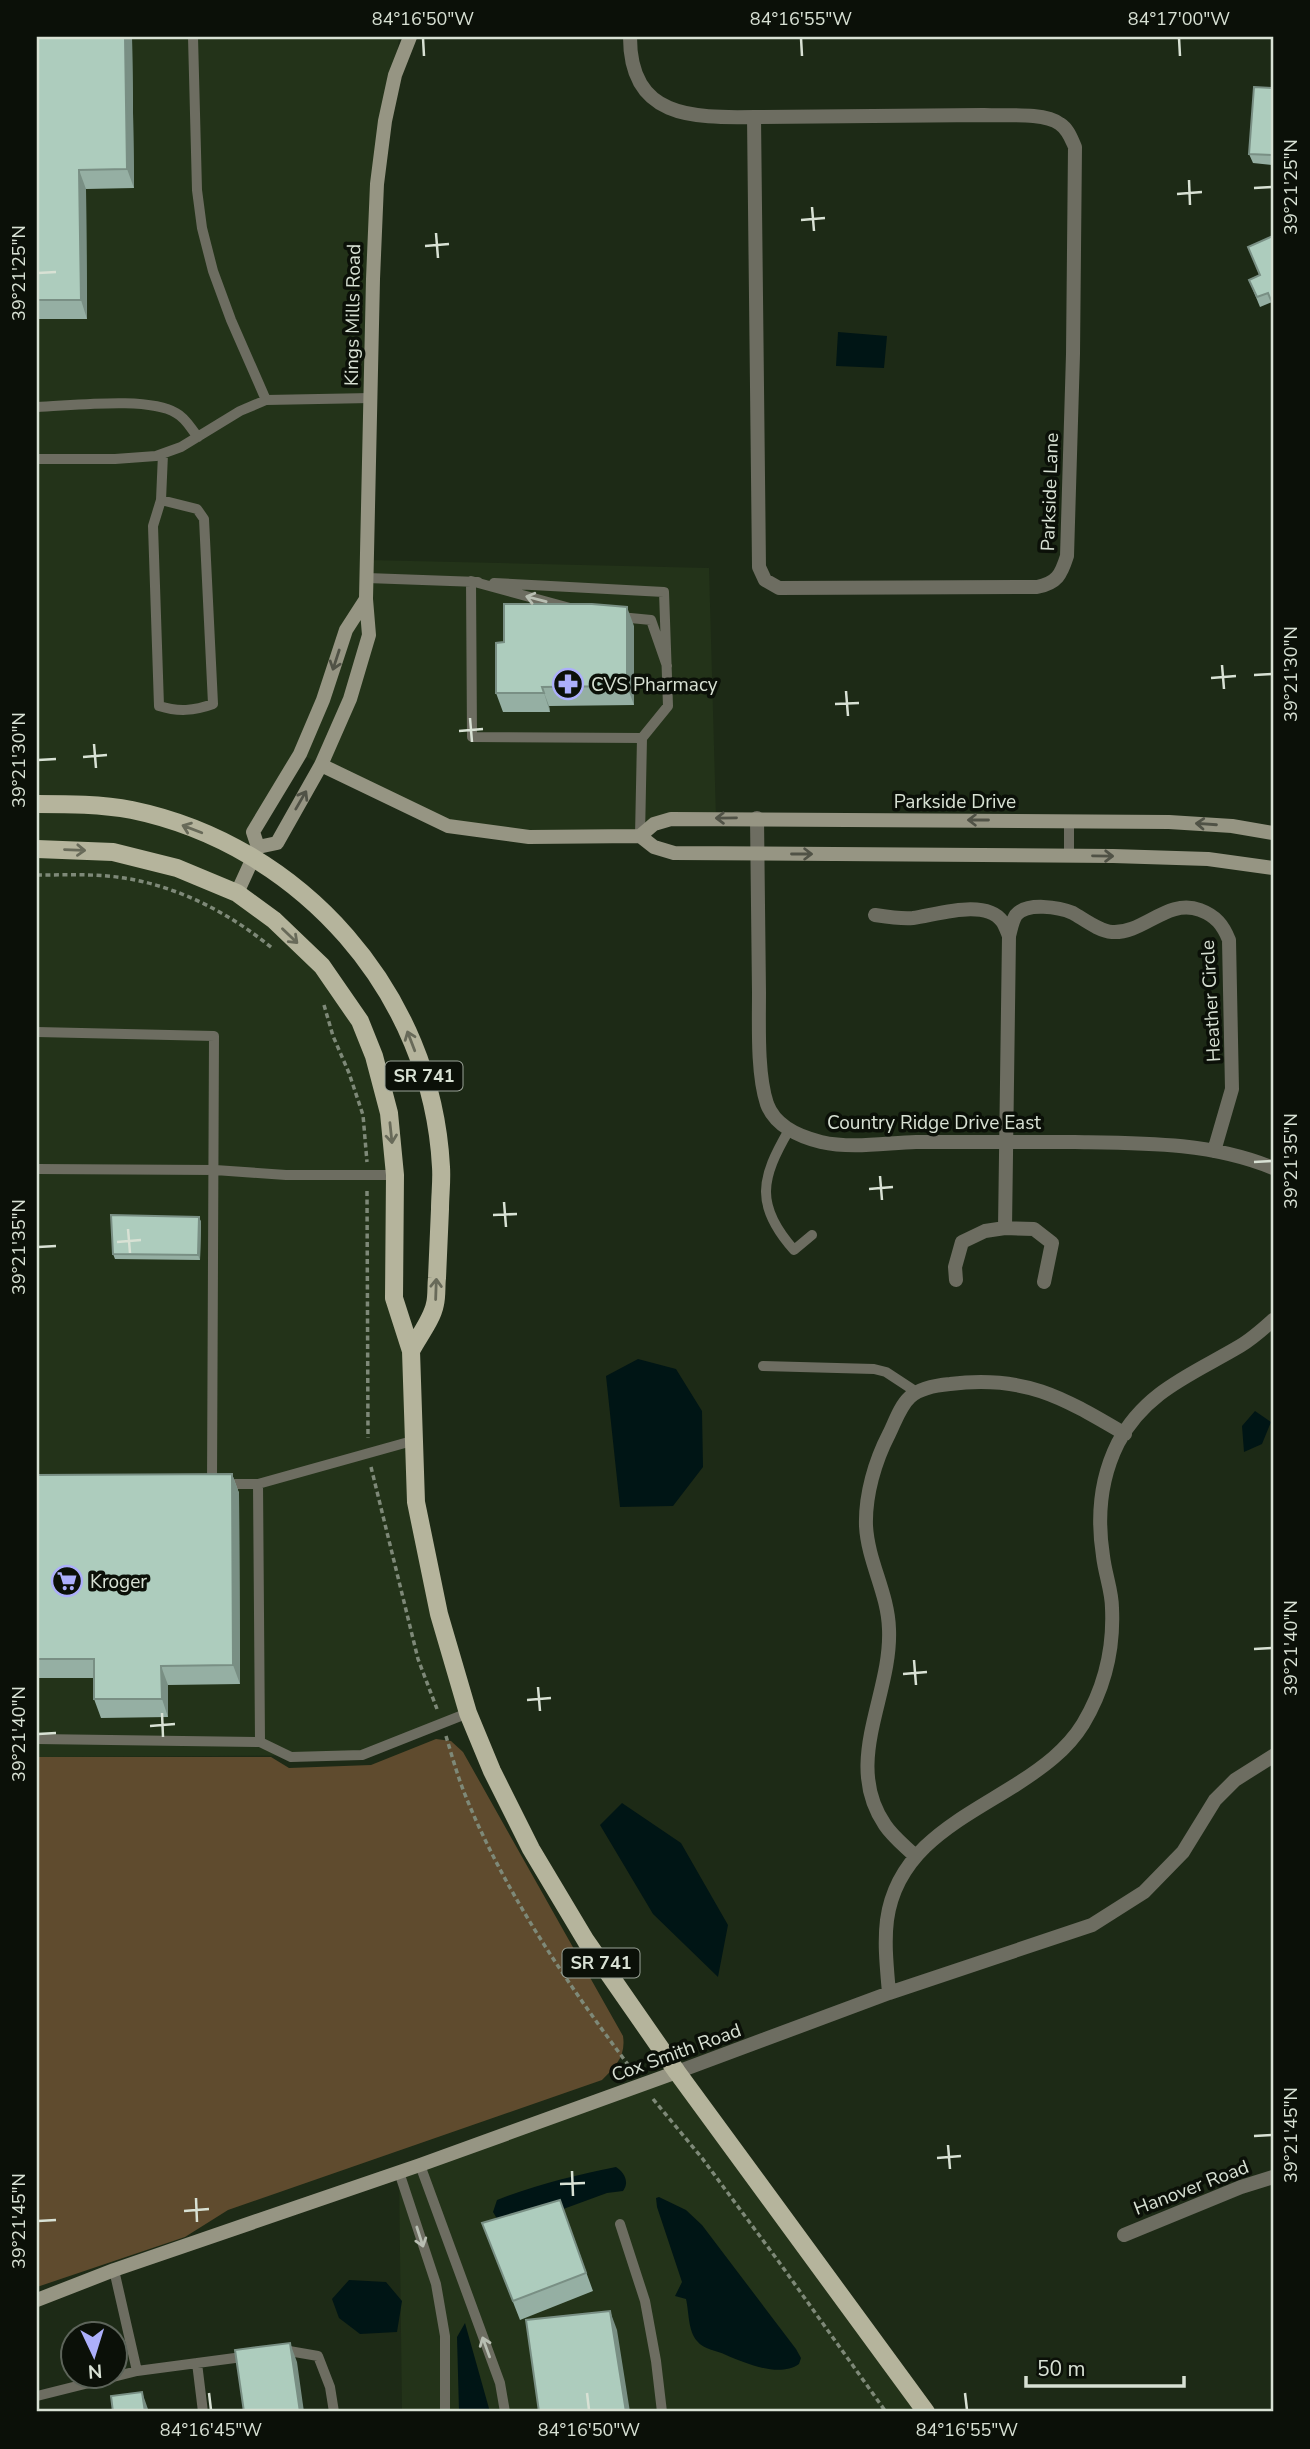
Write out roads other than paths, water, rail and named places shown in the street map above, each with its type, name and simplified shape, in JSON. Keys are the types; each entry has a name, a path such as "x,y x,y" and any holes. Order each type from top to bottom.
{"main road":[{"name":"SR 741","path":"37,804 71,804 131,810 256,852 308,896 351,940 374,970 402,1019 423,1072 435,1117 441,1168 435,1305 411,1351"},
{"name":"SR 741","path":"37,849 113,852 177,869 237,893 274,920 322,966 360,1021 374,1056 389,1113 395,1175 394,1298 411,1351 416,1502 439,1614 468,1713 492,1771 531,1849 586,1941 677,2072 926,2412"}],"street":[{"name":"Kings Mills Road","path":"256,852 276,843 321,765 350,699 369,635 366,599 377,184 385,121 395,75 410,37"},
{"name":"Parkside Lane","path":"630,37 638,80 653,98 676,112 711,118 754,117 984,115 1036,117 1059,122 1069,132 1075,146 1067,556 1061,575 1052,584 1037,587 779,588 765,580 759,567 754,117"},
{"path":"237,893 256,852 253,832 300,754 323,701 346,630 366,599"},
{"name":"Parkside Drive","path":"321,765 448,826 529,838 640,836 654,847 674,853 1069,855 1208,859 1273,868"},
{"path":"757,818 759,1032 764,1090 772,1113 789,1130"},
{"name":"Parkside Drive","path":"640,836 654,824 671,819 757,818 1169,822 1232,826 1273,833"},
{"name":"Heather Circle","path":"1009,936 1016,916 1021,911 1033,908 1071,912 1110,932 1128,930 1179,908 1196,909 1211,915 1223,925 1229,940 1233,1070 1228,1107 1214,1151"},
{"path":"875,915 912,918 973,909 997,916 1009,936 1005,1228"},
{"name":"Country Ridge Drive East","path":"789,1130 819,1142 841,1145 1007,1142 1193,1146 1240,1156 1273,1168"},
{"path":"956,1280 955,1267 962,1242 985,1231 1005,1228 1034,1229 1052,1243 1044,1282"},
{"path":"889,1993 887,1919 893,1895 915,1856 935,1836 1037,1771 1062,1751 1082,1726 1097,1699 1107,1669 1112,1637 1112,1606 1103,1559 1100,1505 1106,1473 1119,1442 1138,1415 1161,1392 1189,1373 1241,1346 1273,1320"},
{"path":"915,1856 886,1826 874,1805 868,1782 867,1750 884,1681 889,1630 884,1595 868,1542 866,1517 873,1475 884,1443 910,1397 940,1385 972,1381 1021,1385 1053,1394 1125,1434"},
{"name":"Cox Smith Road","path":"37,2300 114,2270 643,2085 889,1993 1092,1925 1144,1892 1183,1852 1215,1800 1235,1780 1273,1756"},
{"name":"Hanover Road","path":"1124,2235 1241,2187 1273,2177"}],"lane":[{"path":"193,37 194,133 202,228 231,320 266,400"},
{"path":"37,459 115,459 163,454 198,437 240,411 266,400 371,398"},
{"path":"37,407 145,404 177,413 198,437"},
{"path":"161,500 197,509 204,519 213,704 199,709 174,710 159,706 153,526 161,500 163,454"},
{"path":"367,578 664,592 668,706 642,738 640,836"},
{"path":"471,582 584,611"},
{"path":"471,582 472,737 642,738"},
{"path":"610,616 652,620 667,666"},
{"path":"1069,821 1069,855"},
{"path":"37,1032 214,1036 212,1484"},
{"path":"789,1130 773,1157 766,1177 768,1206 773,1223 794,1250 812,1235"},
{"path":"37,1168 215,1170 286,1175 395,1175"},
{"path":"763,1366 874,1369 886,1372 918,1393"},
{"path":"198,1484 258,1484 412,1441"},
{"path":"258,1484 260,1742"},
{"path":"37,1739 260,1742 291,1757 362,1755 468,1713"},
{"path":"420,2165 500,2383 505,2412"},
{"path":"399,2172 436,2284 445,2336 445,2412"},
{"path":"621,2224 645,2301 663,2412"},
{"path":"114,2270 137,2371"},
{"path":"37,2396 137,2371 289,2351 318,2356 330,2387 334,2412"},
{"path":"197,2363 203,2412"}],"place":[{"name":"CVS Pharmacy","path":"568,684"},
{"name":"Kroger","path":"67,1581"}]}
